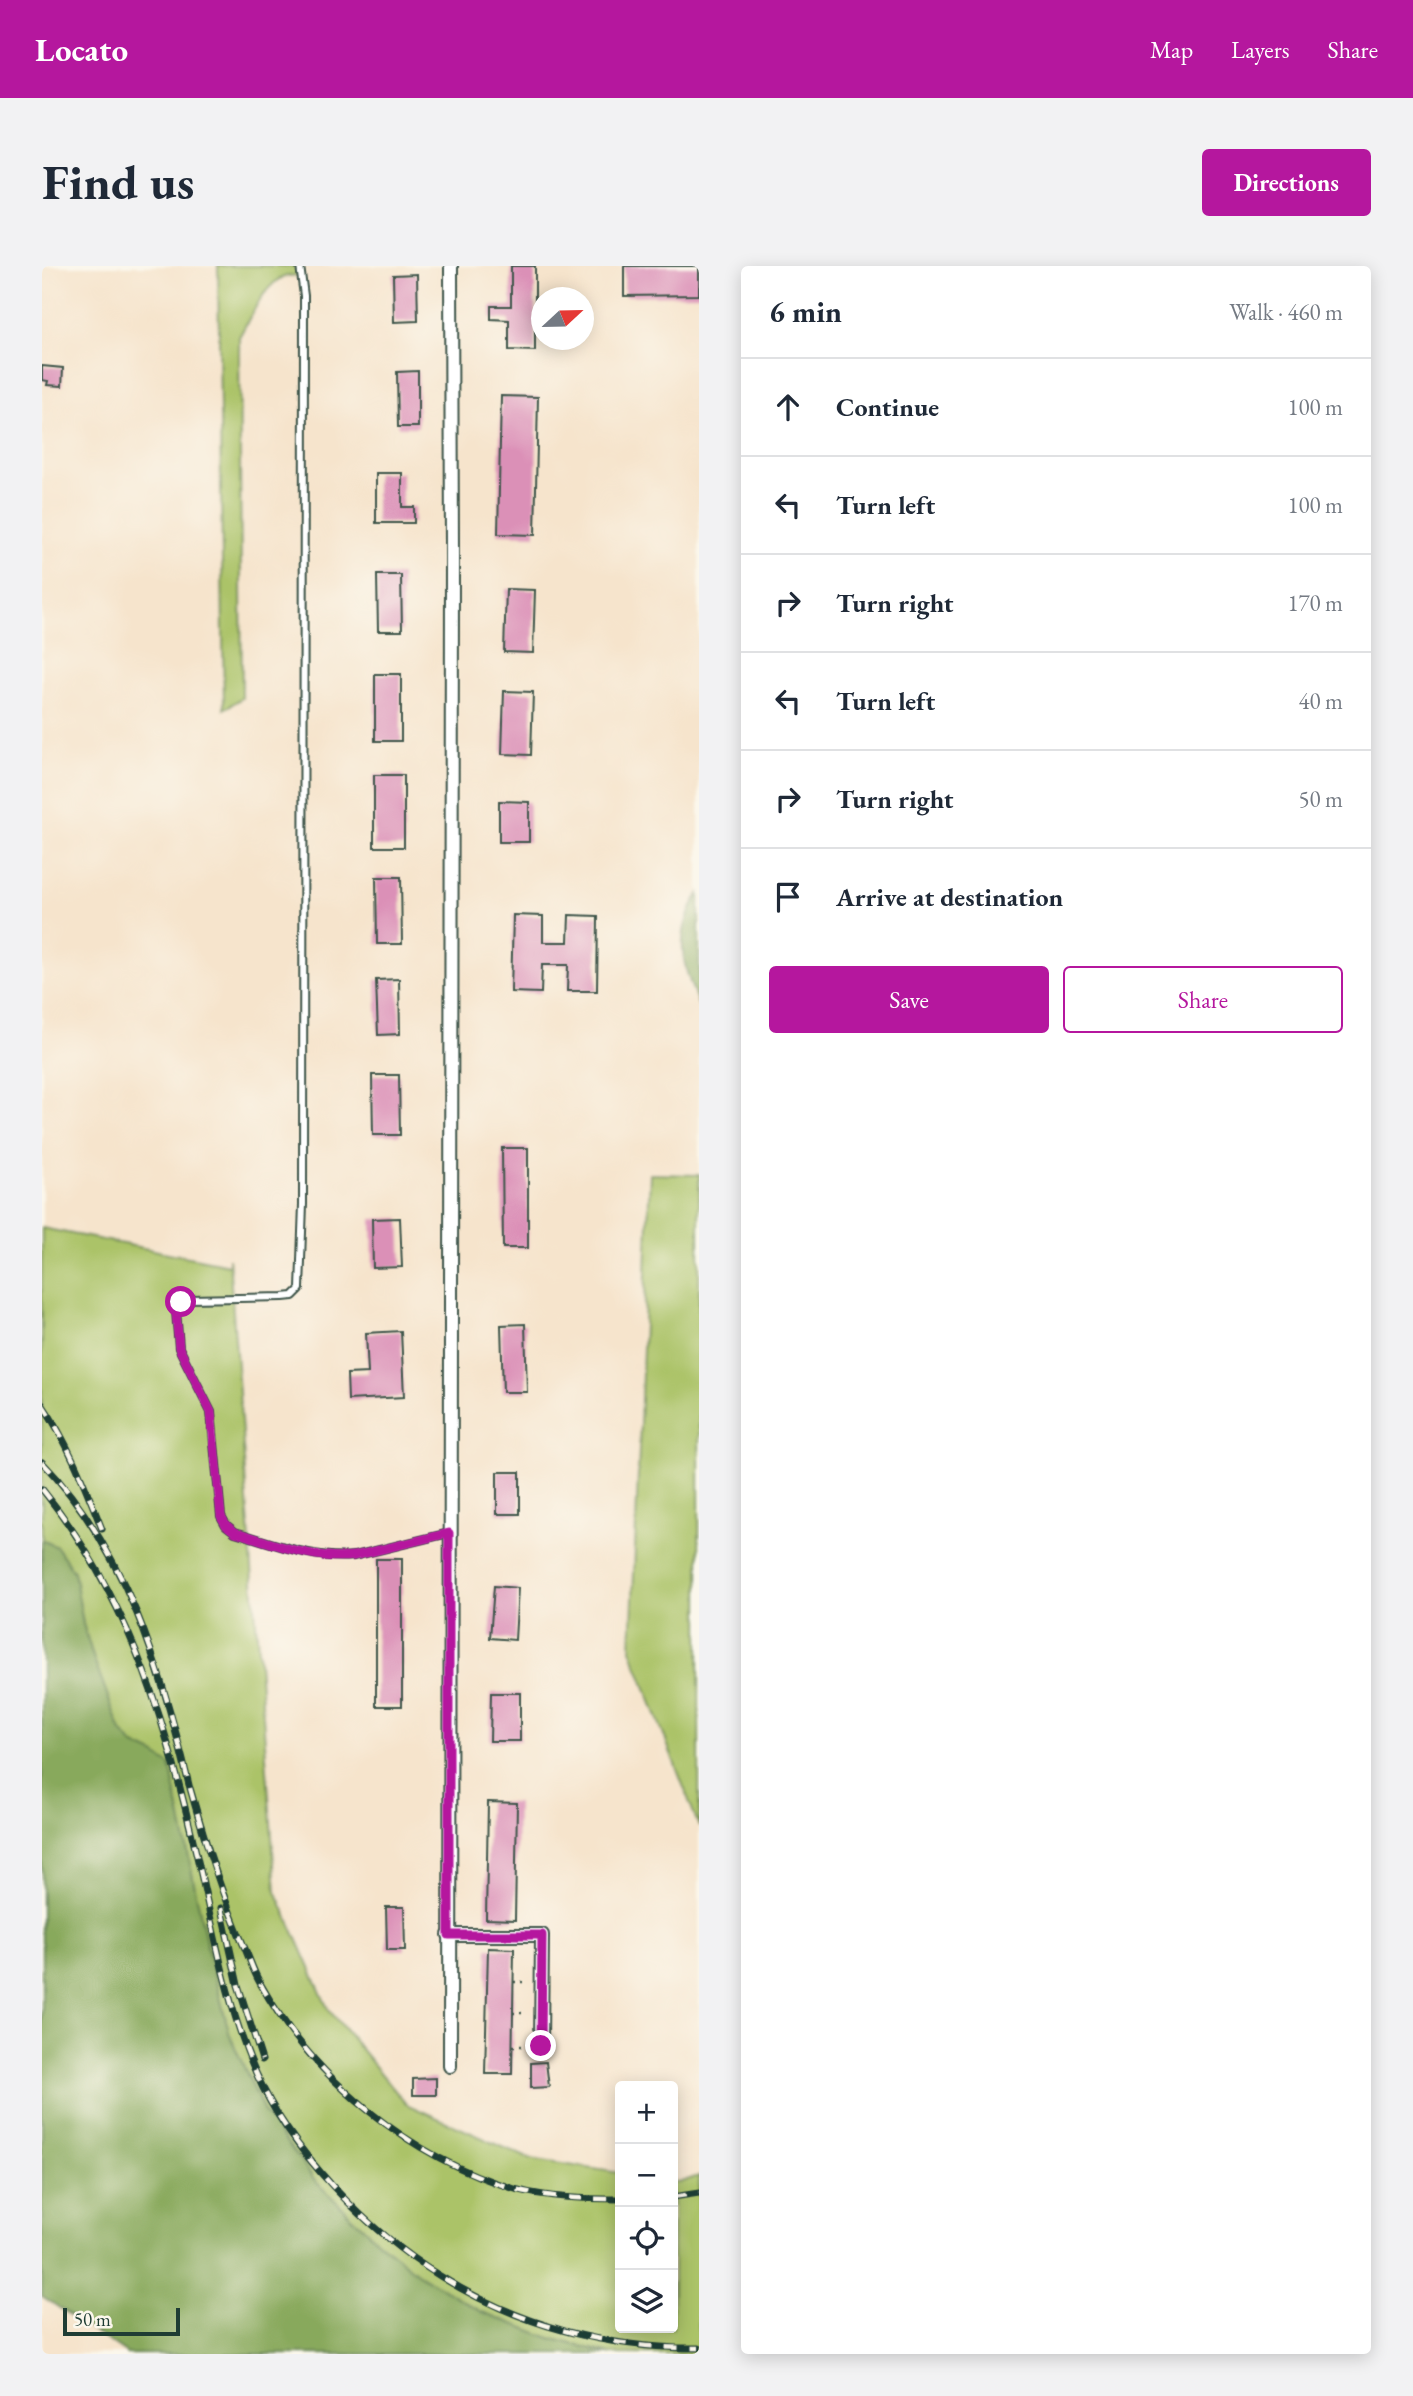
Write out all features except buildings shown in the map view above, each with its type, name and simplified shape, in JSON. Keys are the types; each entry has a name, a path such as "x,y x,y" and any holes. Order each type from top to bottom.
{"street":[{"path":"450,2066 451,266"},
{"path":"449,1935 542,1935 541,2046"}],"lane":[{"path":"300,266 304,296 303,1176 300,1289 293,1296 189,1299 181,1302 176,1311 179,1348 211,1412 221,1516 226,1525 235,1532 338,1558 449,1533"}],"green space":[{"path":"218,266 300,266 301,275 284,277 270,287 239,337 242,698 224,709"},
{"path":"699,894 699,1006 688,977 683,937 691,909"},
{"path":"650,1174 699,1175 699,1827 631,1649"},
{"path":"42,1228 229,1265 229,1258 276,1891 328,2009 406,2104 530,2159 615,2172 615,2333 678,2333 678,2183 699,2176 699,2354 610,2354 553,2339 482,2312 417,2273 372,2236 317,2183 264,2112 230,2036 207,1947 170,1766 156,1755 132,1744 120,1729 83,1624 74,1572 57,1547 42,1540"},
{"path":"42,1540 57,1547 74,1572 83,1624 120,1729 132,1744 170,1765 207,1947 230,2036 264,2112 317,2183 372,2236 417,2273 482,2312 553,2339 610,2354 127,2354 42,2296"}],"railway":[{"path":"42,1404 68,1449 102,1529"},
{"path":"42,1462 71,1496 97,1533 137,1613 153,1656 189,1785"},
{"path":"42,1489 74,1533 101,1578 144,1671 175,1770 224,1975 246,2049 271,2102 310,2160 359,2213 386,2237 440,2276 500,2308 532,2321 597,2339 699,2348"},
{"path":"190,1788 221,1886 258,1978 282,2018 307,2051 336,2082 402,2136 476,2175 515,2189 541,2194 615,2199"},
{"path":"221,1908 238,1985 262,2060"},
{"path":"678,2196 699,2193"}],"route":[{"path":"181,1302 176,1311 179,1348 211,1412 221,1516 226,1525 235,1532 338,1558 449,1533 449,1935 542,1935 541,2046"}]}
